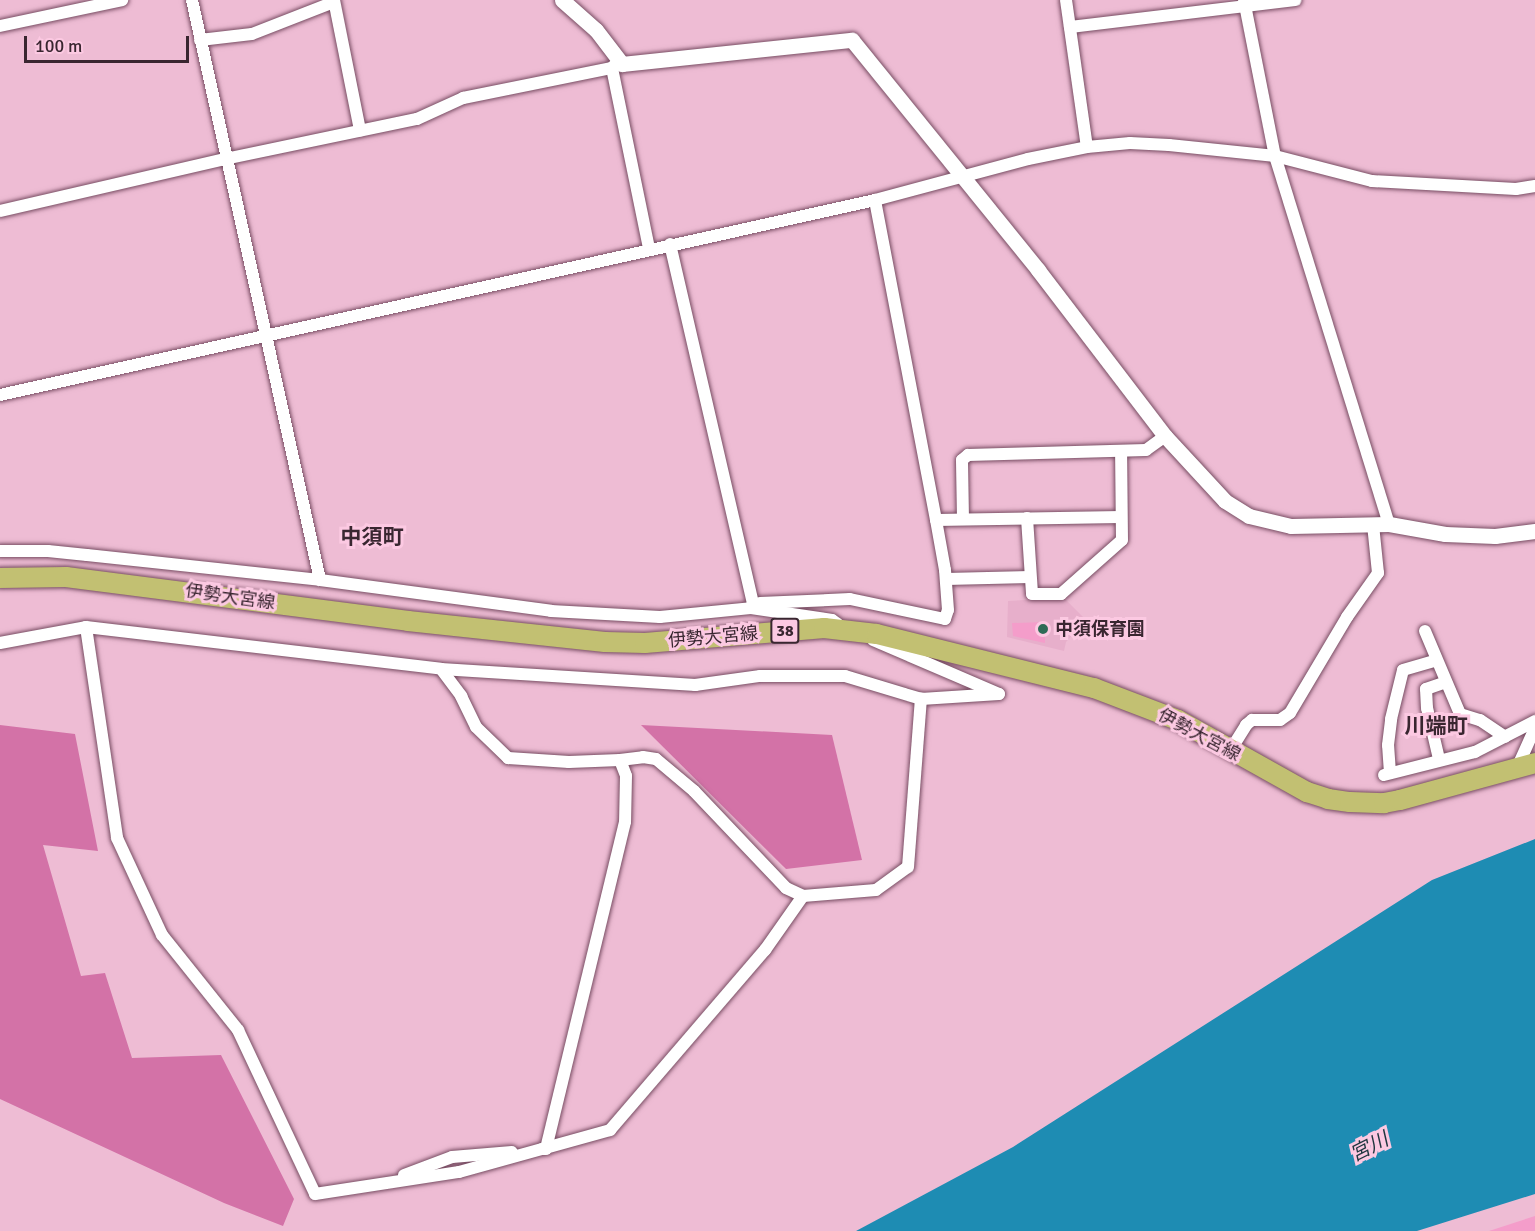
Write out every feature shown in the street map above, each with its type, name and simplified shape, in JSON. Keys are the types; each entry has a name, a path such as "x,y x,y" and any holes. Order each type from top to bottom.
{"main road":[{"name":"伊勢大宮線","path":"0,578 66,577 408,621 605,642 645,643 801,630 848,630 889,636 1094,688 1178,720 1307,792 1328,799 1367,804 1400,800 1526,766"}],"street":[{"path":"0,26 122,0"},
{"path":"192,0 225,159 320,580"},
{"path":"562,0 596,30 615,64 649,248"},
{"path":"1066,0 1087,147"},
{"path":"1070,27 1245,4 1295,0"},
{"path":"200,40 252,34 334,1 360,130"},
{"path":"1230,751 1252,720 1280,720 1290,713 1347,617 1378,573 1381,524 1275,156 1245,4"},
{"path":"0,211 417,118 463,98 615,64 852,40 1038,270 1165,436 1226,501 1249,516 1291,526 1381,524 1445,534 1496,536 1535,531"},
{"path":"0,395 649,248 874,200 1028,159 1087,147 1130,144 1169,145 1275,156 1372,181 1516,189 1535,186"},
{"path":"0,551 48,551 320,580 562,611 660,617 752,606 850,599 945,619 948,610 946,579 874,200"},
{"path":"670,244 752,606"},
{"path":"963,519 962,460 968,456 1146,450 1165,436"},
{"path":"1027,518 1032,594 1060,594 1122,540 1121,451"},
{"path":"936,520 1121,517"},
{"path":"946,579 1030,577"},
{"path":"0,643 86,627 441,669 695,685 759,676 844,676 921,699 999,694 848,630 832,620 752,606"},
{"path":"86,627 117,838 162,935 238,1030 315,1194 345,1192 381,1184 452,1157 546,1149 610,1130 765,950 803,896"},
{"path":"1425,631 1460,714 1480,720 1505,737"},
{"path":"1437,660 1403,670 1391,719 1387,774 1439,759 1475,752 1535,721"},
{"path":"441,669 461,696 476,727 508,758 569,762 643,757 656,759 694,791 786,888 803,896 876,890 908,867 921,699"},
{"path":"1439,759 1426,708 1426,689 1446,682"},
{"path":"1526,766 1535,728"},
{"path":"546,1149 625,822 626,776 620,760"}],"shaded area":[{"name":"中須保育園","path":"1064,598 1086,620 1066,642 1064,651 1007,637 1008,601"},
{"path":"1045,622 1045,643 1013,636 1012,623"},
{"path":"0,725 75,734 98,851 43,845 81,976 105,973 132,1058 221,1055 294,1199 283,1226 224,1203 0,1099"},
{"path":"641,725 832,735 862,860 786,869"},
{"path":"1535,1216 1535,1231 1489,1231"}],"water":[{"name":"宮川","path":"1535,839 1535,1194 1417,1231 856,1231 1013,1147 1432,880"}],"place":[{"name":"中須保育園","path":"1043,629"}],"district":[{"name":"中須町","path":"372,537"},
{"name":"川端町","path":"1436,726"}]}
